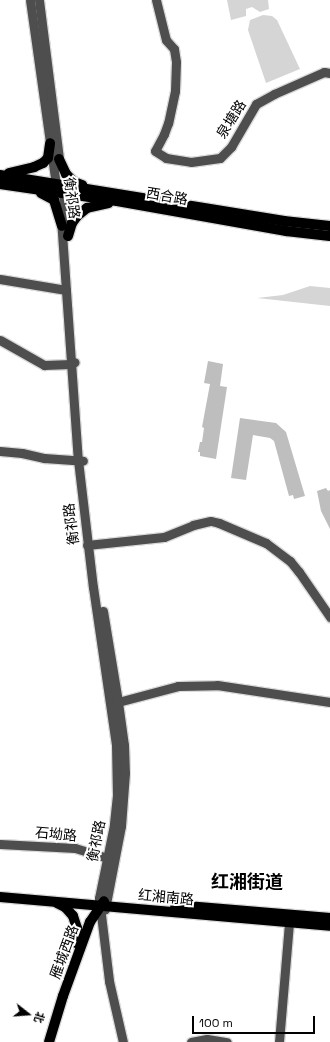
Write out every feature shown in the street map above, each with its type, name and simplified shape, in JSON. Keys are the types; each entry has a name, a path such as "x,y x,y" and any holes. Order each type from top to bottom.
{"main road":[{"path":"0,175 21,171 43,163 48,158 50,143"},
{"path":"59,159 66,174 74,182 96,190"},
{"name":"西合路","path":"0,175 117,201 286,231 330,236"},
{"name":"西合路","path":"0,184 30,189 60,188 96,190 284,221 330,226"},
{"path":"30,189 54,200 62,226"},
{"path":"68,236 72,223 87,208 117,201"},
{"name":"红湘南路","path":"0,890 101,904 330,926"},
{"name":"红湘南路","path":"0,897 330,918"},
{"path":"54,901 65,906 72,916 77,928 76,943"},
{"name":"雁城西路","path":"44,1042 84,920 101,904"},
{"name":"雁城西路","path":"50,1042 63,996 90,922 101,904"}],"street":[{"name":"衡祁路","path":"30,0 50,143 60,188 68,236 72,361"},
{"name":"衡祁路","path":"38,0 59,159 66,290 81,461 90,545 116,745 117,795 114,825 107,858 101,904 109,981 123,1042"},
{"name":"泉塘路","path":"156,0 166,40 174,49 176,62 175,91 168,123 155,151 166,158 191,162 220,158 231,148 256,104 274,94 324,72 330,73"},
{"path":"0,279 66,290"},
{"path":"0,336 45,361 72,361"},
{"path":"0,340 44,365 72,361"},
{"path":"0,451 22,453 44,458 81,461"},
{"path":"90,545 164,537 193,525 211,522 219,523 266,544 290,561 330,617"},
{"name":"衡祁路","path":"90,545 118,702 124,745 124,796 121,826 101,904 105,919 112,981 126,1042"},
{"path":"118,702 178,686 217,684 330,702"},
{"name":"石坳路","path":"0,844 74,848 107,858"},
{"path":"279,1042 289,922"},
{"path":"191,1042 207,1039 227,1042"}],"shaded area":[{"path":"227,0 268,0 269,9 260,12 252,7 246,9 246,16 231,20"},
{"path":"263,15 272,16 277,20 300,69 266,83 248,30 250,20"},
{"path":"310,286 330,288 330,306 257,298 283,295"}],"building":[{"path":"208,361 223,364 220,386 227,387 216,459 200,456 200,452 198,452 200,442 202,442 204,428 202,427 210,384 204,383"},
{"path":"240,418 276,423 286,432 305,496 294,499 293,495 289,496 274,441 270,438 253,435 246,480 231,478"},
{"path":"326,488 328,491 330,490 330,529 321,511 317,491"}],"district":[{"name":"红湘街道","path":"247,882"}]}
